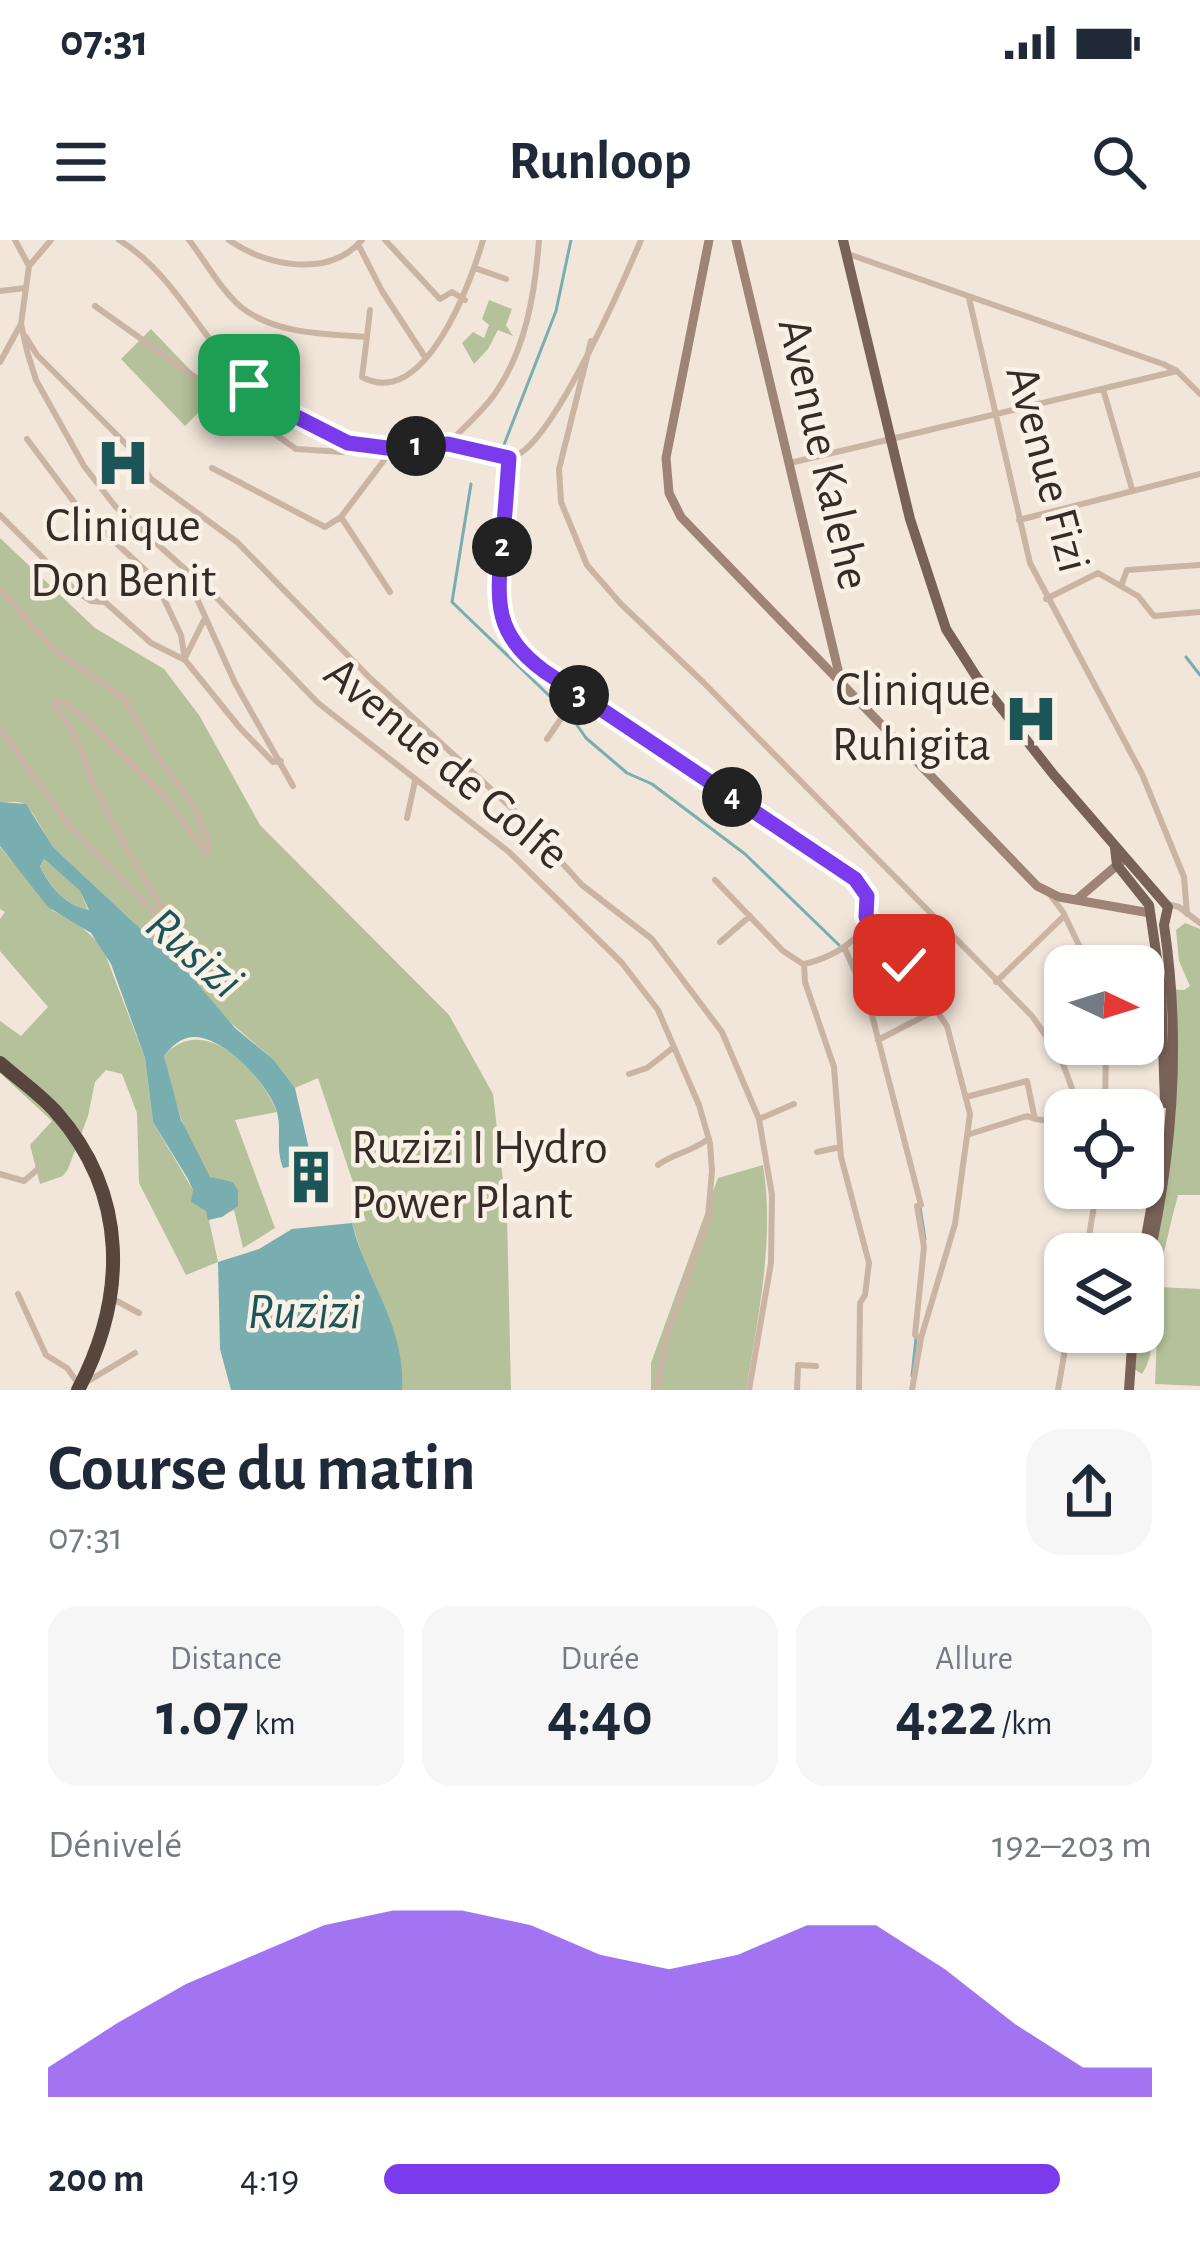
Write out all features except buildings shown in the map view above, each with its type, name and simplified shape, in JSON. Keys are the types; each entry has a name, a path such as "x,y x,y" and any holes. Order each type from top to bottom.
{"highway":[{"path":"0,1063 54,1109 87,1157 107,1208 113,1299 79,1388"}],"main road":[{"path":"843,240 924,565 952,640 1158,910 1174,1087 1151,1233"},
{"path":"1125,1390 1128,1353"}],"street":[{"name":"Avenue de Golfe","path":"50,240 29,266 22,324 36,380 84,466 115,506 185,568 296,683 415,782 491,836 650,995 699,1105 712,1171 708,1217 666,1340 657,1390"},
{"path":"119,240 150,264 237,373 270,403 348,443 392,452"},
{"path":"189,240 226,291 260,319 315,334 367,337"},
{"path":"229,240 253,254 323,265 342,258 361,241 405,330 425,357"},
{"path":"245,240 253,254"},
{"path":"385,240 440,299 454,292 465,299"},
{"path":"370,310 364,380 395,380 425,357 452,324 483,240"},
{"path":"448,444 492,398 508,369 533,300 539,240"},
{"path":"95,306 296,449 392,452 448,444 509,458 529,447 545,424 641,240"},
{"path":"709,240 666,458 670,493 681,517 1037,886 1072,899 1187,914 1200,923"},
{"name":"Avenue Kalehe","path":"736,240 842,684"},
{"path":"18,243 29,266"},
{"path":"848,254 1178,371 1200,394"},
{"path":"475,268 506,279"},
{"path":"0,291 25,288"},
{"name":"Avenue Fizi","path":"969,298 1030,563 1142,774 1192,892 1187,914"},
{"path":"0,362 22,324"},
{"path":"25,335 37,355 133,451 151,479 237,542 323,633 516,812 582,885 652,939 722,1032 759,1119 772,1195 771,1263 749,1390"},
{"path":"591,341 559,469 561,502 586,565 1051,1039 1073,1089"},
{"path":"788,463 1178,371"},
{"path":"1103,389 1132,491"},
{"path":"27,439 80,510 154,578 181,635 185,660"},
{"path":"212,468 316,525 329,526 392,452"},
{"path":"509,458 497,584 500,616 524,653 648,743 829,858 862,887 866,917 845,949 804,964 783,951 715,880"},
{"path":"1019,520 1200,474"},
{"path":"0,515 76,590 91,601 105,602 151,643 185,660 251,740 273,762 281,761"},
{"path":"340,517 390,592"},
{"path":"1121,586 1126,570 1200,565"},
{"path":"185,568 235,683 293,786"},
{"path":"1046,599 1098,573 1143,600 1157,617 1200,612"},
{"path":"0,590 56,651 124,698 157,756 193,805 208,841 207,854 164,796 89,722 65,703 56,702 77,735 94,785 165,918 156,915 70,827 0,729"},
{"path":"185,660 204,620"},
{"path":"816,657 832,648"},
{"path":"547,739 578,694"},
{"path":"407,818 415,782"},
{"path":"996,982 1064,914 1072,899 1122,861"},
{"path":"1048,893 1079,945"},
{"path":"720,942 750,916"},
{"path":"866,917 884,934 947,1026 966,1097 969,1134 952,1238 911,1390"},
{"path":"845,949 868,1000 921,1205 917,1206 925,1246 915,1335 922,1338"},
{"path":"804,964 834,1067 840,1147 869,1263 860,1303 859,1390"},
{"path":"878,1040 936,1010"},
{"path":"629,1074 647,1068 674,1047"},
{"path":"966,1097 1027,1081 1035,1119"},
{"path":"759,1119 794,1104"},
{"path":"969,1134 1027,1116 1044,1120"},
{"path":"658,1165 691,1152 708,1139"},
{"path":"818,1152 840,1147"},
{"path":"0,1174 24,1181 38,1169"},
{"path":"18,1294 46,1355 67,1368 79,1388 135,1353"},
{"path":"113,1299 139,1313"},
{"path":"1058,1390 1064,1353"},
{"path":"797,1390 798,1364 816,1366"}],"green space":[{"path":"489,300 512,309 506,325 513,336 498,330 474,364 462,343 473,332 484,338 489,325 482,319"},
{"path":"151,329 215,396 185,426 121,359"},
{"path":"0,538 95,628 164,669 199,715 260,825 449,1015 493,1094 507,1215 511,1390 402,1390 352,1223 366,1221 318,1078 295,1088 274,1060 218,1012 190,975 53,847 26,805 0,802"},
{"path":"0,847 53,911 75,921 102,946 145,1058 153,1122 193,1190 238,1190 233,1182 214,1179 198,1159 164,1056 180,1044 213,1043 230,1052 258,1080 277,1112 235,1120 275,1228 243,1248 234,1210 209,1220 218,1262 186,1275 139,1183 137,1113 122,1074 106,1070 95,1082 68,1169 63,1176 40,1184 30,1145 52,1121 0,1073 0,1021 21,1036 48,1007 0,951 0,919 5,912 0,909"},
{"path":"44,859 80,891 88,910 72,904 54,888 40,866"},
{"path":"1185,923 1200,929 1200,1195 1178,1195 1164,1253 1164,1233 1152,1233 1156,1209 1164,1209 1170,989 1190,986 1179,961 1176,930"},
{"path":"763,1165 766,1249 746,1390 651,1390 651,1363 718,1178"},
{"path":"1164,1287 1200,1289 1200,1386 1155,1384 1156,1353 1164,1353"},
{"path":"1130,1353 1151,1353 1142,1374 1128,1365"}],"water":[{"name":"Ruzizi","path":"0,802 26,804 53,847 190,975 235,1028 274,1060 295,1088 312,1162 283,1168 277,1112 245,1065 207,1039 182,1040 164,1056 181,1120 210,1177 233,1182 238,1190 238,1206 208,1220 206,1211 191,1202 188,1179 153,1122 145,1058 111,964 91,933 48,907 0,846","holes":["44,859 80,891 89,910 54,888 40,866"]},
{"name":"Ruzizi","path":"352,1223 392,1324 402,1390 231,1390 220,1349 218,1262 259,1249 292,1229"}],"waterway":[{"path":"500,455 556,311 571,240"},
{"path":"471,484 452,602 563,709"},
{"path":"1186,657 1200,675"},
{"path":"570,715 586,738 627,773 652,784 745,854 839,945"},
{"path":"920,1207 925,1239"},
{"path":"912,1376 916,1338"}],"place":[{"name":"Clinique Don Benit","path":"123,463"},
{"name":"Clinique Ruhigita","path":"1031,719"},
{"name":"Ruzizi I Hydro Power Plant","path":"311,1177"}],"route":[{"path":"249,385 270,403 348,443 395,449 448,444 509,458 497,584 500,616 509,635 534,664 855,879 867,896 866,917 904,965"}],"water label":[{"name":"Rusizi","path":"194,953"}]}
